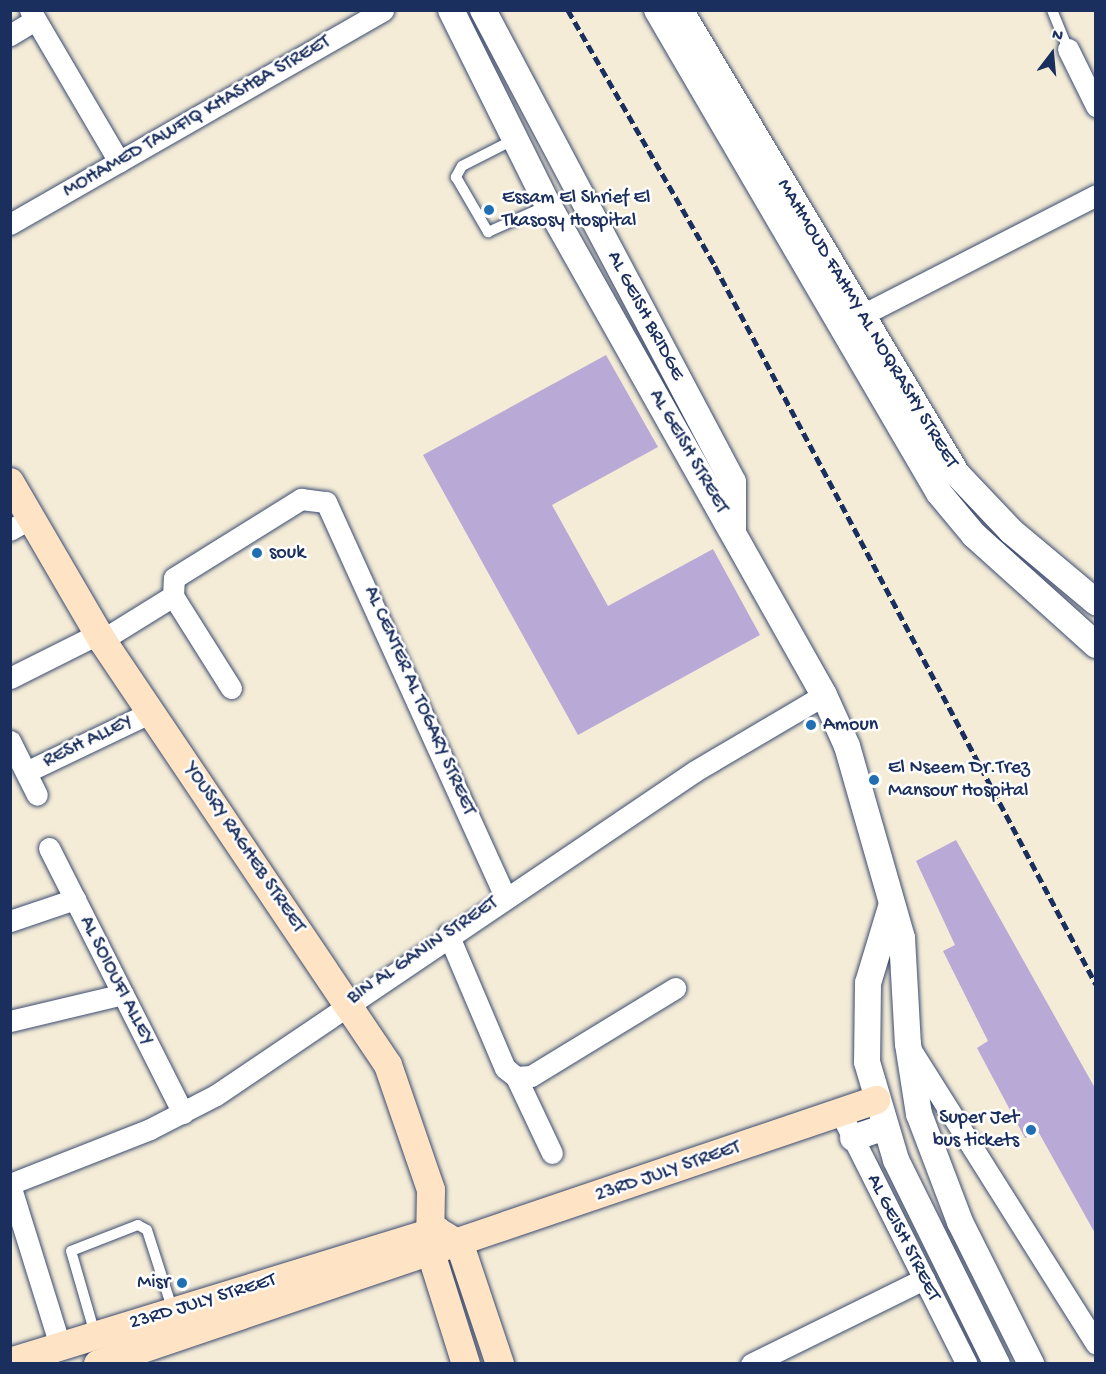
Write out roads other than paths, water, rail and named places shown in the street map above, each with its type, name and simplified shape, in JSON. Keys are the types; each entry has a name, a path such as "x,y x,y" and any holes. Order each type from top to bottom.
{"main road":[{"name":"YOUSRY RAGHEB STREET","path":"10,482 21,524 349,1000 388,1065 416,1135 431,1190 430,1243 466,1364"},
{"name":"23RD JULY STREET","path":"460,1245 876,1100"},
{"path":"430,1243 445,1233 460,1245 500,1364"},
{"name":"23RD JULY STREET","path":"10,1362 173,1311 430,1243"},
{"name":"23RD JULY STREET","path":"98,1364 430,1243"}],"street":[{"name":"MOHAMED TAWFIQ KHASHBA STREET","path":"10,224 384,10"},
{"name":"AL GEISH STREET","path":"451,10 548,205 824,696 866,798 891,907 905,955 908,1044 926,1136 960,1222 1031,1364"},
{"name":"AL GEISH BRIDGE","path":"483,10 733,482 733,531"},
{"path":"657,10 924,470 954,514 1095,645"},
{"name":"MAHMOUD FAHMY AL NOQRASHY STREET","path":"680,10 957,474 1011,531 1095,602"},
{"path":"10,35 32,15 119,162"},
{"path":"1068,49 1095,106"},
{"path":"862,315 1095,195"},
{"name":"AL CENTER AL TOGARY STREET","path":"174,596 178,573 301,499 318,499 332,507 505,896"},
{"path":"10,678 100,637 174,596 231,688"},
{"name":"BIN AL GANIN STREET","path":"10,1184 183,1113 248,1074 349,1000 730,749 824,696"},
{"name":"RESH ALLEY","path":"26,772 151,712"},
{"path":"10,741 37,795"},
{"name":"AL SOIOUFI ALLEY","path":"48,848 183,1113"},
{"path":"10,921 75,899"},
{"path":"891,907 873,957 866,1009 867,1062 885,1127 933,1243 997,1364"},
{"path":"448,934 505,1068 516,1077 552,1153"},
{"path":"516,1077 531,1076 675,988"},
{"path":"10,1021 123,994"},
{"path":"908,1044 1095,1344"},
{"name":"AL GEISH STREET","path":"840,1112 967,1364"},
{"path":"853,1138 885,1127"},
{"path":"10,1184 60,1346"},
{"path":"751,1364 924,1279"}],"lane":[{"path":"1052,10 1068,49"},
{"path":"515,140 462,166 456,177 488,232 548,205"},
{"path":"95,1335 71,1251 138,1226 147,1230 173,1311"}],"railway":[{"path":"568,10 715,266 1096,984"}],"place":[{"name":"Essam El Shrief El Tkasosy Hospital","path":"489,210"},
{"name":"souk","path":"257,553"},
{"name":"Amoun","path":"811,725"},
{"name":"El Nseem Dr.Trez Mansour Hospital","path":"874,780"},
{"name":"Super Jet bus tickets","path":"1031,1130"},
{"name":"Misr","path":"182,1283"}]}
